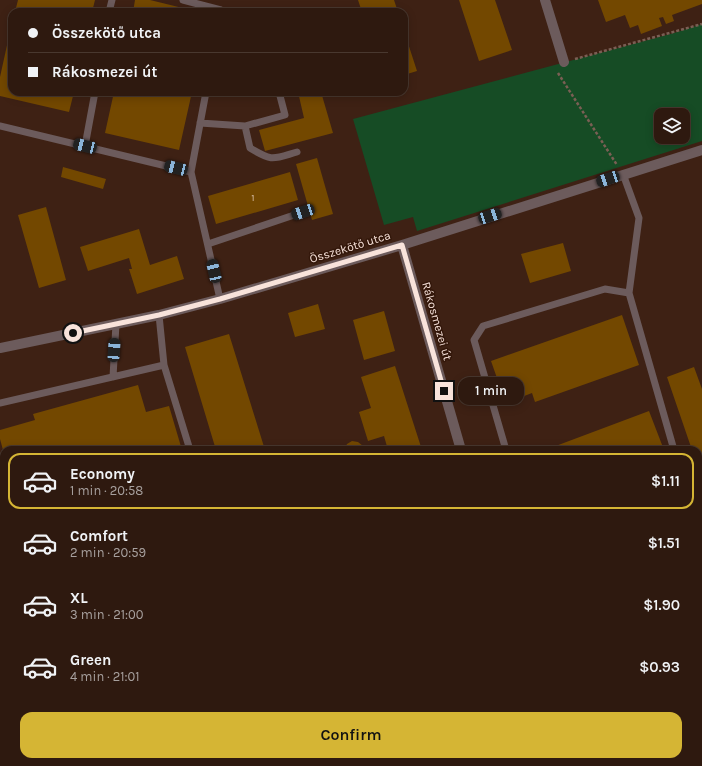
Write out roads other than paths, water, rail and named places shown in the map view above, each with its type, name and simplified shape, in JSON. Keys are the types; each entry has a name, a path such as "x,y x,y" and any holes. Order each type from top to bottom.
{"street":[{"path":"545,0 564,62"},
{"name":"Összekötő utca","path":"0,348 159,315 220,299 402,245 622,174 702,150"},
{"name":"Rákosmezei út","path":"402,245 460,446"}],"lane":[{"path":"184,0 214,8"},
{"path":"85,146 94,96"},
{"path":"205,96 191,172 220,299"},
{"path":"200,124 245,126 285,115 279,96"},
{"path":"0,126 191,172"},
{"path":"245,126 250,148 263,156 272,159 297,152"},
{"path":"622,174 639,218 628,293 673,446"},
{"path":"208,244 303,212"},
{"path":"505,446 474,340 483,326 605,289 628,293"},
{"path":"159,315 164,365 189,446"},
{"path":"113,377 116,324"},
{"path":"0,403 164,365"}]}
